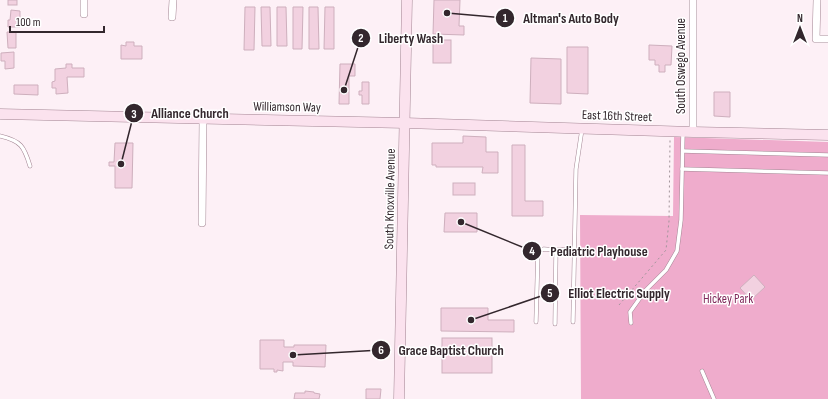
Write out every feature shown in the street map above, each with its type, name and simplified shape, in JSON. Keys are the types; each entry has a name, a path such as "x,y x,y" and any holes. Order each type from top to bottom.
{"street":[{"path":"84,0 84,14"},
{"path":"172,17 173,0"},
{"name":"South Knoxville Avenue","path":"399,399 407,0"},
{"name":"South Oswego Avenue","path":"688,132 693,0"},
{"path":"818,0 816,38 828,39"},
{"name":"Williamson Way","path":"0,114 405,122"},
{"path":"202,223 203,119"},
{"name":"East 16th Street","path":"405,122 688,132 828,135"}],"lane":[{"path":"574,322 576,169 582,128"},
{"path":"631,322 630,312 645,291 666,270 677,251 681,220 683,151 688,132"},
{"path":"0,136 11,138 18,142 25,151 30,166"},
{"path":"683,151 828,155"},
{"path":"682,169 828,173"},
{"path":"536,322 538,251 544,249 574,249"},
{"path":"555,324 556,250"},
{"path":"702,371 714,399"}],"path":[{"path":"619,305 666,250 669,221 670,140"}],"green space":[{"name":"Hickey Park","path":"674,137 828,142 828,399 581,399 580,215 673,216"}],"building":[{"path":"8,0 17,0 17,5 8,5"},
{"path":"434,0 460,0 459,26 464,26 464,35 433,34"},
{"path":"245,7 255,7 254,50 244,50"},
{"path":"261,7 270,7 271,46 262,46"},
{"path":"277,7 286,7 287,46 277,46"},
{"path":"293,7 303,7 302,49 293,49"},
{"path":"309,7 318,7 319,49 309,49"},
{"path":"325,7 334,7 334,49 324,49"},
{"path":"11,10 20,11 20,27 8,27 8,20 10,20"},
{"path":"7,32 16,32 16,48 8,48"},
{"path":"433,40 451,40 451,63 433,63"},
{"path":"126,42 134,42 134,46 142,46 142,59 121,59 121,45 126,46"},
{"path":"649,45 672,46 671,65 665,65 665,72 659,72 659,65 655,65 655,60 649,60"},
{"path":"567,47 588,47 588,94 567,93"},
{"path":"14,52 14,68 5,69 5,61 1,61 1,53"},
{"path":"531,58 561,59 561,104 530,103"},
{"path":"66,64 72,64 72,68 84,68 84,77 67,77 68,93 56,94 56,88 52,88 52,82 55,81 55,69 66,68"},
{"path":"340,64 355,64 355,76 349,76 349,104 339,104"},
{"path":"362,82 369,82 369,104 362,104 362,95 359,95 359,91 362,91"},
{"path":"14,85 38,85 38,95 14,94"},
{"path":"714,92 730,92 730,117 714,116"},
{"path":"463,136 486,137 486,152 498,152 498,173 482,173 483,167 436,167 436,165 432,165 432,143 463,143"},
{"path":"115,143 133,143 132,188 115,188 115,166 109,166 109,162 114,162"},
{"path":"512,145 525,145 525,201 543,201 543,216 512,216"},
{"path":"453,183 475,183 475,195 453,195"},
{"path":"445,213 477,213 477,232 444,232"},
{"path":"754,275 765,287 751,300 740,288"},
{"path":"441,308 488,308 488,320 514,320 514,332 441,331"},
{"path":"442,338 492,338 492,373 442,373"},
{"path":"260,340 284,340 284,347 294,347 294,345 326,345 325,367 293,366 293,362 283,362 283,371 277,370 277,372 274,372 274,369 260,369"},
{"path":"366,389 381,389 380,399 366,399"},
{"path":"305,391 320,394 319,399 294,399 295,393 305,393"}],"place":[{"name":"Altman's Auto Body","path":"447,13"},
{"name":"Liberty Wash","path":"344,90"},
{"name":"Alliance Church","path":"121,164"},
{"name":"Pediatric Playhouse","path":"461,222"},
{"name":"Elliot Electric Supply","path":"471,320"},
{"name":"Grace Baptist Church","path":"293,355"}]}
